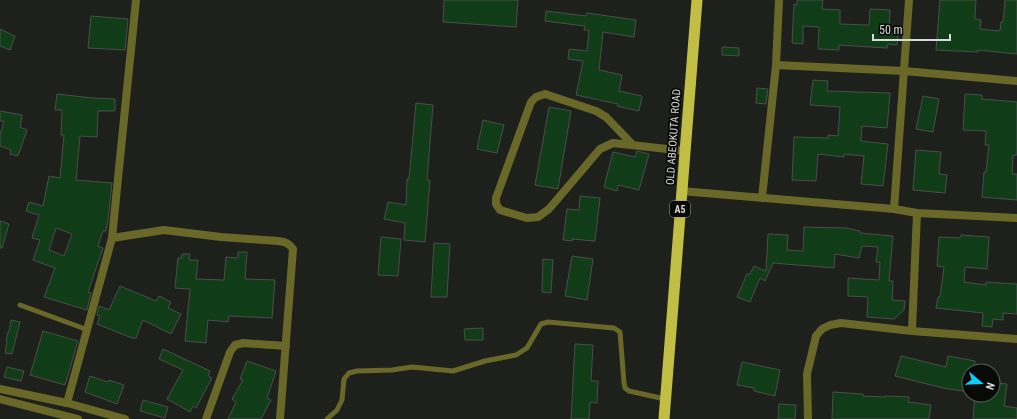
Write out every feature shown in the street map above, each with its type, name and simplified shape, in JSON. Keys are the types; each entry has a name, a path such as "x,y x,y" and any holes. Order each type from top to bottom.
{"highway":[{"name":"OLD ABEOKUTA ROAD","path":"664,419 696,0"}],"street":[{"path":"67,403 112,238 136,0"},
{"path":"762,198 776,65 779,0"},
{"path":"894,209 909,0"},
{"path":"776,65 904,71 1017,81"},
{"path":"633,145 606,117 596,111 545,94 536,97 531,102 496,198 496,204 500,210 527,218 538,217 549,209 600,149 613,143 685,151"},
{"path":"682,191 894,209 918,213 1017,218"},
{"path":"912,331 918,213"},
{"path":"112,238 164,230 222,237 278,241 286,243 293,249 280,419"},
{"path":"808,419 807,374 816,336 822,329 830,325 841,323 912,331 1017,339"},
{"path":"206,419 230,352 235,345 243,343 286,346"},
{"path":"0,389 67,403 125,419"},
{"path":"0,399 63,417 78,419"}],"lane":[{"path":"20,305 88,330"},
{"path":"327,419 337,410 342,400 344,380 349,373 412,367 453,371 485,361 516,355 527,348 541,324 548,322 617,329 620,332 625,388 629,391 665,399"}],"building":[{"path":"444,0 518,0 516,27 443,22"},
{"path":"797,0 823,0 822,9 840,10 840,24 869,25 870,9 890,10 889,33 898,34 897,45 888,44 887,48 839,45 839,50 818,49 819,27 803,26 803,44 792,43 794,4 797,5"},
{"path":"940,0 976,0 975,19 981,20 980,29 1000,31 1001,22 1003,22 1005,0 1017,0 1017,54 978,50 978,52 936,50"},
{"path":"546,11 586,16 587,13 636,20 634,37 603,32 599,70 622,75 619,91 642,96 639,111 617,106 618,104 576,95 583,61 568,59 569,49 587,51 589,30 584,30 585,26 545,21"},
{"path":"91,16 128,19 125,50 88,48"},
{"path":"0,29 15,36 10,50 0,46"},
{"path":"722,47 739,48 739,56 722,55"},
{"path":"813,80 828,81 827,91 890,93 887,128 862,126 861,141 888,144 883,186 861,184 864,156 844,154 844,157 818,154 816,181 792,180 794,137 828,138 828,135 838,136 840,107 810,105"},
{"path":"757,88 768,89 766,104 756,103"},
{"path":"57,94 115,99 115,111 98,111 97,137 80,136 76,180 112,183 106,231 103,231 98,246 103,248 88,292 91,293 87,310 44,297 55,268 33,260 40,240 32,238 39,215 26,211 29,202 43,206 49,176 60,178 64,135 61,135 62,110 55,110","holes":["56,228 72,234 64,256 49,250"]},
{"path":"965,94 982,95 982,99 1017,102 1017,155 1013,155 1012,174 1017,174 1017,200 982,197 984,172 986,172 989,145 985,145 986,131 963,130"},
{"path":"923,96 939,99 933,132 916,129"},
{"path":"416,103 433,105 427,180 430,180 425,242 404,240 405,223 384,219 388,202 406,205 407,179 409,179"},
{"path":"549,107 571,111 558,189 535,185"},
{"path":"0,111 22,115 20,127 27,130 18,156 10,154 11,150 0,146 0,135 4,121 0,121"},
{"path":"483,120 504,125 497,153 477,149"},
{"path":"916,150 941,152 939,174 947,175 945,193 913,190"},
{"path":"637,151 649,154 639,190 618,185 617,191 604,187 613,152 635,157"},
{"path":"580,196 600,198 595,241 572,239 572,241 563,240 567,209 579,210"},
{"path":"0,221 9,224 2,248 0,248"},
{"path":"804,227 846,228 860,231 860,233 893,236 889,281 893,281 892,300 905,301 904,310 894,319 867,317 868,297 848,296 848,278 879,280 880,262 876,262 878,247 862,246 859,258 835,254 834,268 773,263 765,281 760,278 750,302 737,297 747,274 750,274 754,266 766,271 768,234 788,235 787,250 803,251"},
{"path":"961,235 989,237 987,269 965,267 964,282 986,285 986,282 1017,284 1017,314 1003,313 1003,320 993,319 992,327 982,326 983,313 936,308 938,297 940,297 944,267 937,266 939,237 960,238"},
{"path":"381,237 401,239 398,276 378,275"},
{"path":"434,243 450,244 447,297 431,297"},
{"path":"238,252 247,252 245,279 275,280 272,318 229,316 228,322 208,320 206,343 185,341 190,289 175,288 178,258 182,258 182,254 190,254 189,260 198,260 196,279 224,280 226,257 238,258"},
{"path":"572,256 593,259 587,300 565,296"},
{"path":"543,259 553,260 551,293 542,292"},
{"path":"120,286 156,301 159,296 171,302 168,308 181,314 171,334 143,320 136,338 132,338 97,324 100,316 97,315 99,306 109,310"},
{"path":"11,320 20,322 12,354 5,353"},
{"path":"483,328 483,340 465,340 464,329"},
{"path":"43,331 78,341 65,385 30,375"},
{"path":"575,344 593,345 591,381 598,381 597,403 590,402 589,419 571,419"},
{"path":"163,349 210,371 208,376 212,378 196,408 193,406 190,412 167,399 183,370 159,359"},
{"path":"901,356 946,367 948,356 975,361 975,363 961,363 961,391 943,388 895,376"},
{"path":"247,361 276,371 267,398 271,400 261,419 228,419 236,402 232,399 243,380 240,379"},
{"path":"742,362 780,370 775,396 754,391 754,388 737,385"},
{"path":"7,367 24,371 21,381 4,377"},
{"path":"90,376 124,385 117,404 85,392"},
{"path":"1001,384 1007,384 1004,406 1017,408 1017,419 973,419 974,403 1001,403"},
{"path":"833,392 863,394 863,396 909,397 908,402 931,405 929,419 832,419"},
{"path":"143,400 168,407 165,418 140,411"},
{"path":"779,404 796,405 795,419 778,419"}]}
